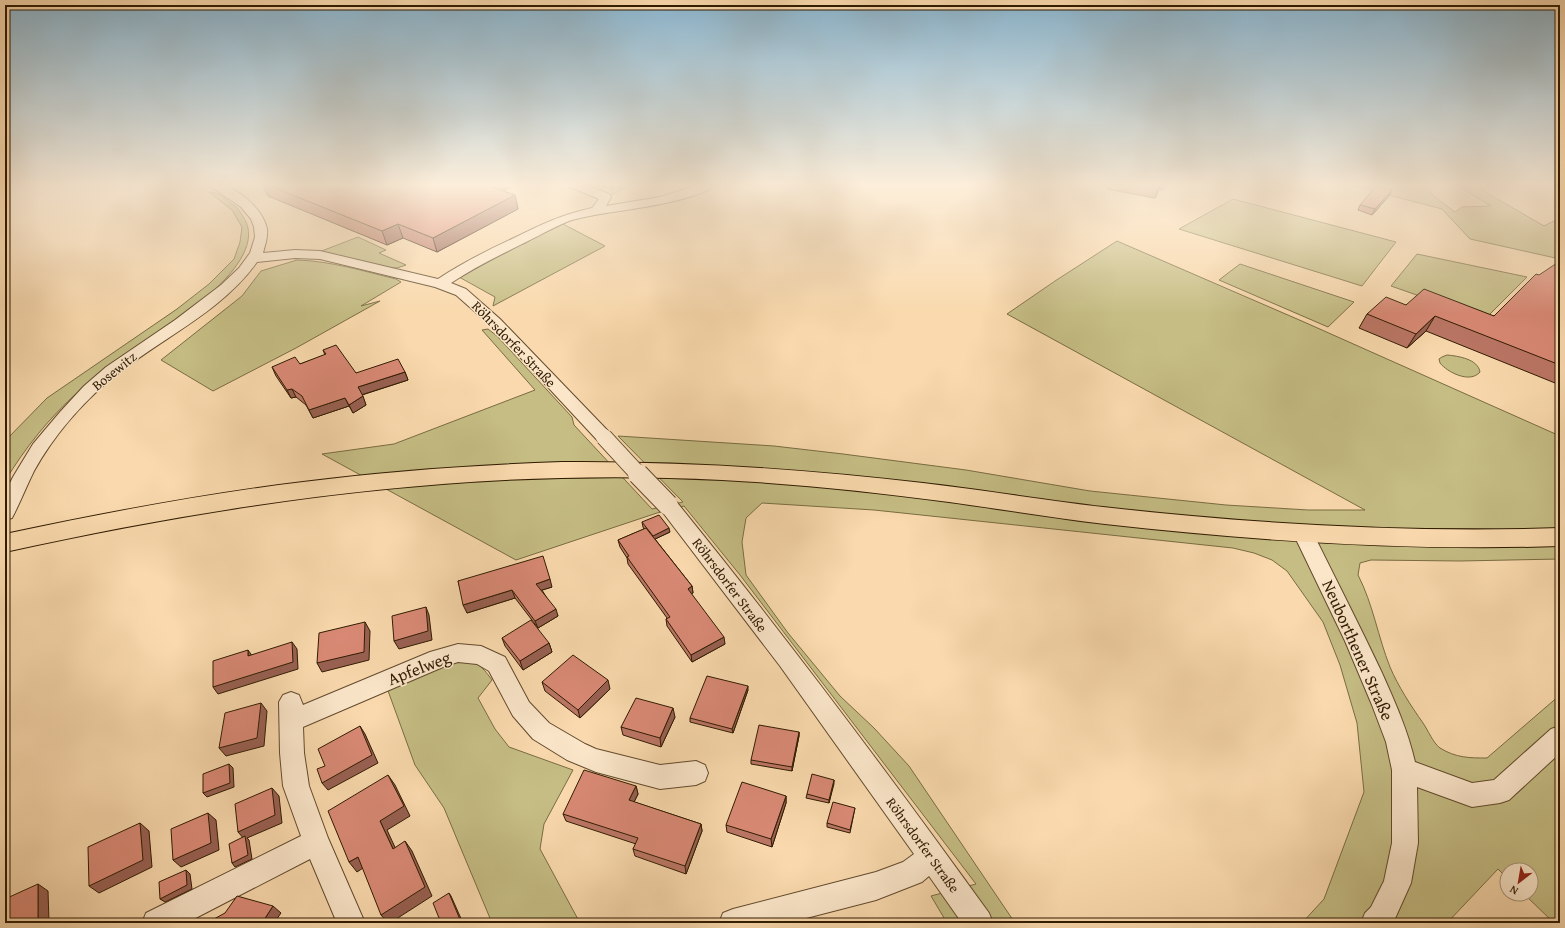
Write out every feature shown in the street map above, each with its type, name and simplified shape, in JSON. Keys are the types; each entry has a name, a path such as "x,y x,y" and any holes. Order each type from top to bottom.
{"main road":[{"path":"5,543 171,509 291,491 490,473 574,470 690,471 817,480 927,491 1125,518 1303,533 1460,539 1560,537"}],"street":[{"path":"254,258 262,238 260,227"},
{"path":"440,284 469,265 545,227"},
{"name":"Röhrsdorfer Straße","path":"254,258 295,254 320,255 440,284 461,292 474,302 495,322 668,505 826,711 933,857 979,923"},
{"name":"Bosewitz","path":"5,512 28,465 53,429 81,398 122,363 205,306 227,288 254,258"},
{"name":"Neuborthener Straße","path":"1303,533 1356,641 1384,705 1398,742 1404,770 1405,843 1397,883 1381,917 1376,923"},
{"name":"Apfelweg","path":"351,923 316,842 296,786 292,753 292,711 458,653 482,655 497,664 521,709 541,731 576,752 596,760 660,777 696,773"},
{"path":"1404,770 1472,795 1500,791 1560,736"},
{"path":"156,923 316,842"},
{"path":"733,923 876,886 912,872 933,857"}],"shaded area":[{"path":"242,227 247,227 249,236 243,255 229,274 211,293 189,311 133,350 78,392 57,412 38,434 5,481 5,441 47,398 177,309 209,284 234,259 240,242"},
{"path":"556,227 569,227 605,246 493,306 495,297 459,277 474,267"},
{"path":"1182,227 1340,227 1396,242 1362,286 1179,229"},
{"path":"1459,227 1560,227 1560,259 1470,239"},
{"path":"358,237 386,250 379,253 406,265 397,268 387,268 319,252"},
{"path":"1117,241 1304,322 1560,436 1560,559 1460,561 1371,560 1360,563 1358,575 1368,597 1393,674 1409,703 1437,746 1440,748 1457,756 1487,758 1560,695 1560,923 1554,923 1532,902 1539,902 1539,862 1499,862 1499,870 1498,869 1447,923 1302,923 1324,899 1364,792 1357,723 1340,665 1323,622 1287,571 1272,560 1254,553 1233,548 874,510 762,503 746,518 742,542 746,575 788,633 840,696 874,728 909,766 1015,923 947,923 931,896 976,884 740,575 684,506 657,513 516,560 322,454 394,444 535,390 482,330 488,329 497,336 572,417 574,425 652,509 683,502 618,436 774,446 966,470 1090,491 1226,505 1308,510 1365,510 1007,314"},
{"path":"1417,254 1527,277 1485,319 1391,286"},
{"path":"297,260 322,262 347,267 396,279 401,282 361,306 380,301 296,348 213,391 161,360 242,296 261,271"},
{"path":"1240,264 1354,302 1328,327 1219,280"},
{"path":"1447,355 1462,357 1472,361 1476,364 1480,372 1471,377 1465,377 1453,373 1440,363 1439,359"},
{"path":"458,661 470,662 478,665 492,680 478,698 495,729 509,747 573,770 544,824 540,849 580,923 492,923 444,808 415,765 387,688"}],"building":[{"path":"373,227 390,227 382,231"},
{"path":"406,227 453,227 433,238"},
{"path":"1560,261 1560,365 1435,316 1416,334 1367,314 1386,297 1406,305 1424,289 1494,316 1536,274 1539,275"},
{"path":"336,345 356,373 398,359 405,372 358,387 363,396 349,405 345,398 309,410 302,396 292,389 287,390 272,367 295,357 300,364 326,354 323,350"},
{"path":"659,515 669,528 653,536 642,522"},
{"path":"646,528 692,586 688,589 724,637 691,655 666,619 670,617 627,557 629,556 618,540"},
{"path":"543,556 550,579 536,584 556,609 535,621 512,590 463,605 458,581"},
{"path":"426,607 428,631 394,641 392,616"},
{"path":"531,620 549,643 520,661 502,638"},
{"path":"365,622 364,652 317,663 319,633"},
{"path":"292,642 293,662 213,687 213,661 248,650 248,656"},
{"path":"573,655 608,680 578,710 542,682"},
{"path":"707,676 748,686 732,729 690,718"},
{"path":"636,698 673,708 660,738 621,727"},
{"path":"261,703 257,738 219,748 225,713"},
{"path":"759,725 799,732 792,767 751,760"},
{"path":"360,726 372,755 322,783 317,769 325,766 318,749"},
{"path":"229,764 230,783 203,793 203,774"},
{"path":"584,770 636,786 629,800 701,824 685,866 633,849 638,838 563,814"},
{"path":"812,774 834,780 829,800 807,794"},
{"path":"388,775 404,806 380,821 393,849 405,841 425,887 381,915 358,857 349,862 328,811"},
{"path":"742,782 786,796 771,839 726,825"},
{"path":"272,788 275,815 238,832 235,804"},
{"path":"833,802 855,808 850,830 827,823"},
{"path":"208,813 211,843 173,860 171,829"},
{"path":"140,823 143,860 89,886 88,847"},
{"path":"245,836 248,855 232,863 229,844"},
{"path":"186,870 187,885 160,899 159,882"},
{"path":"38,884 38,923 5,923 5,899"},
{"path":"449,893 461,922 459,923 441,923 433,903"},
{"path":"237,896 273,906 262,923 215,923 214,919 225,913"}]}
